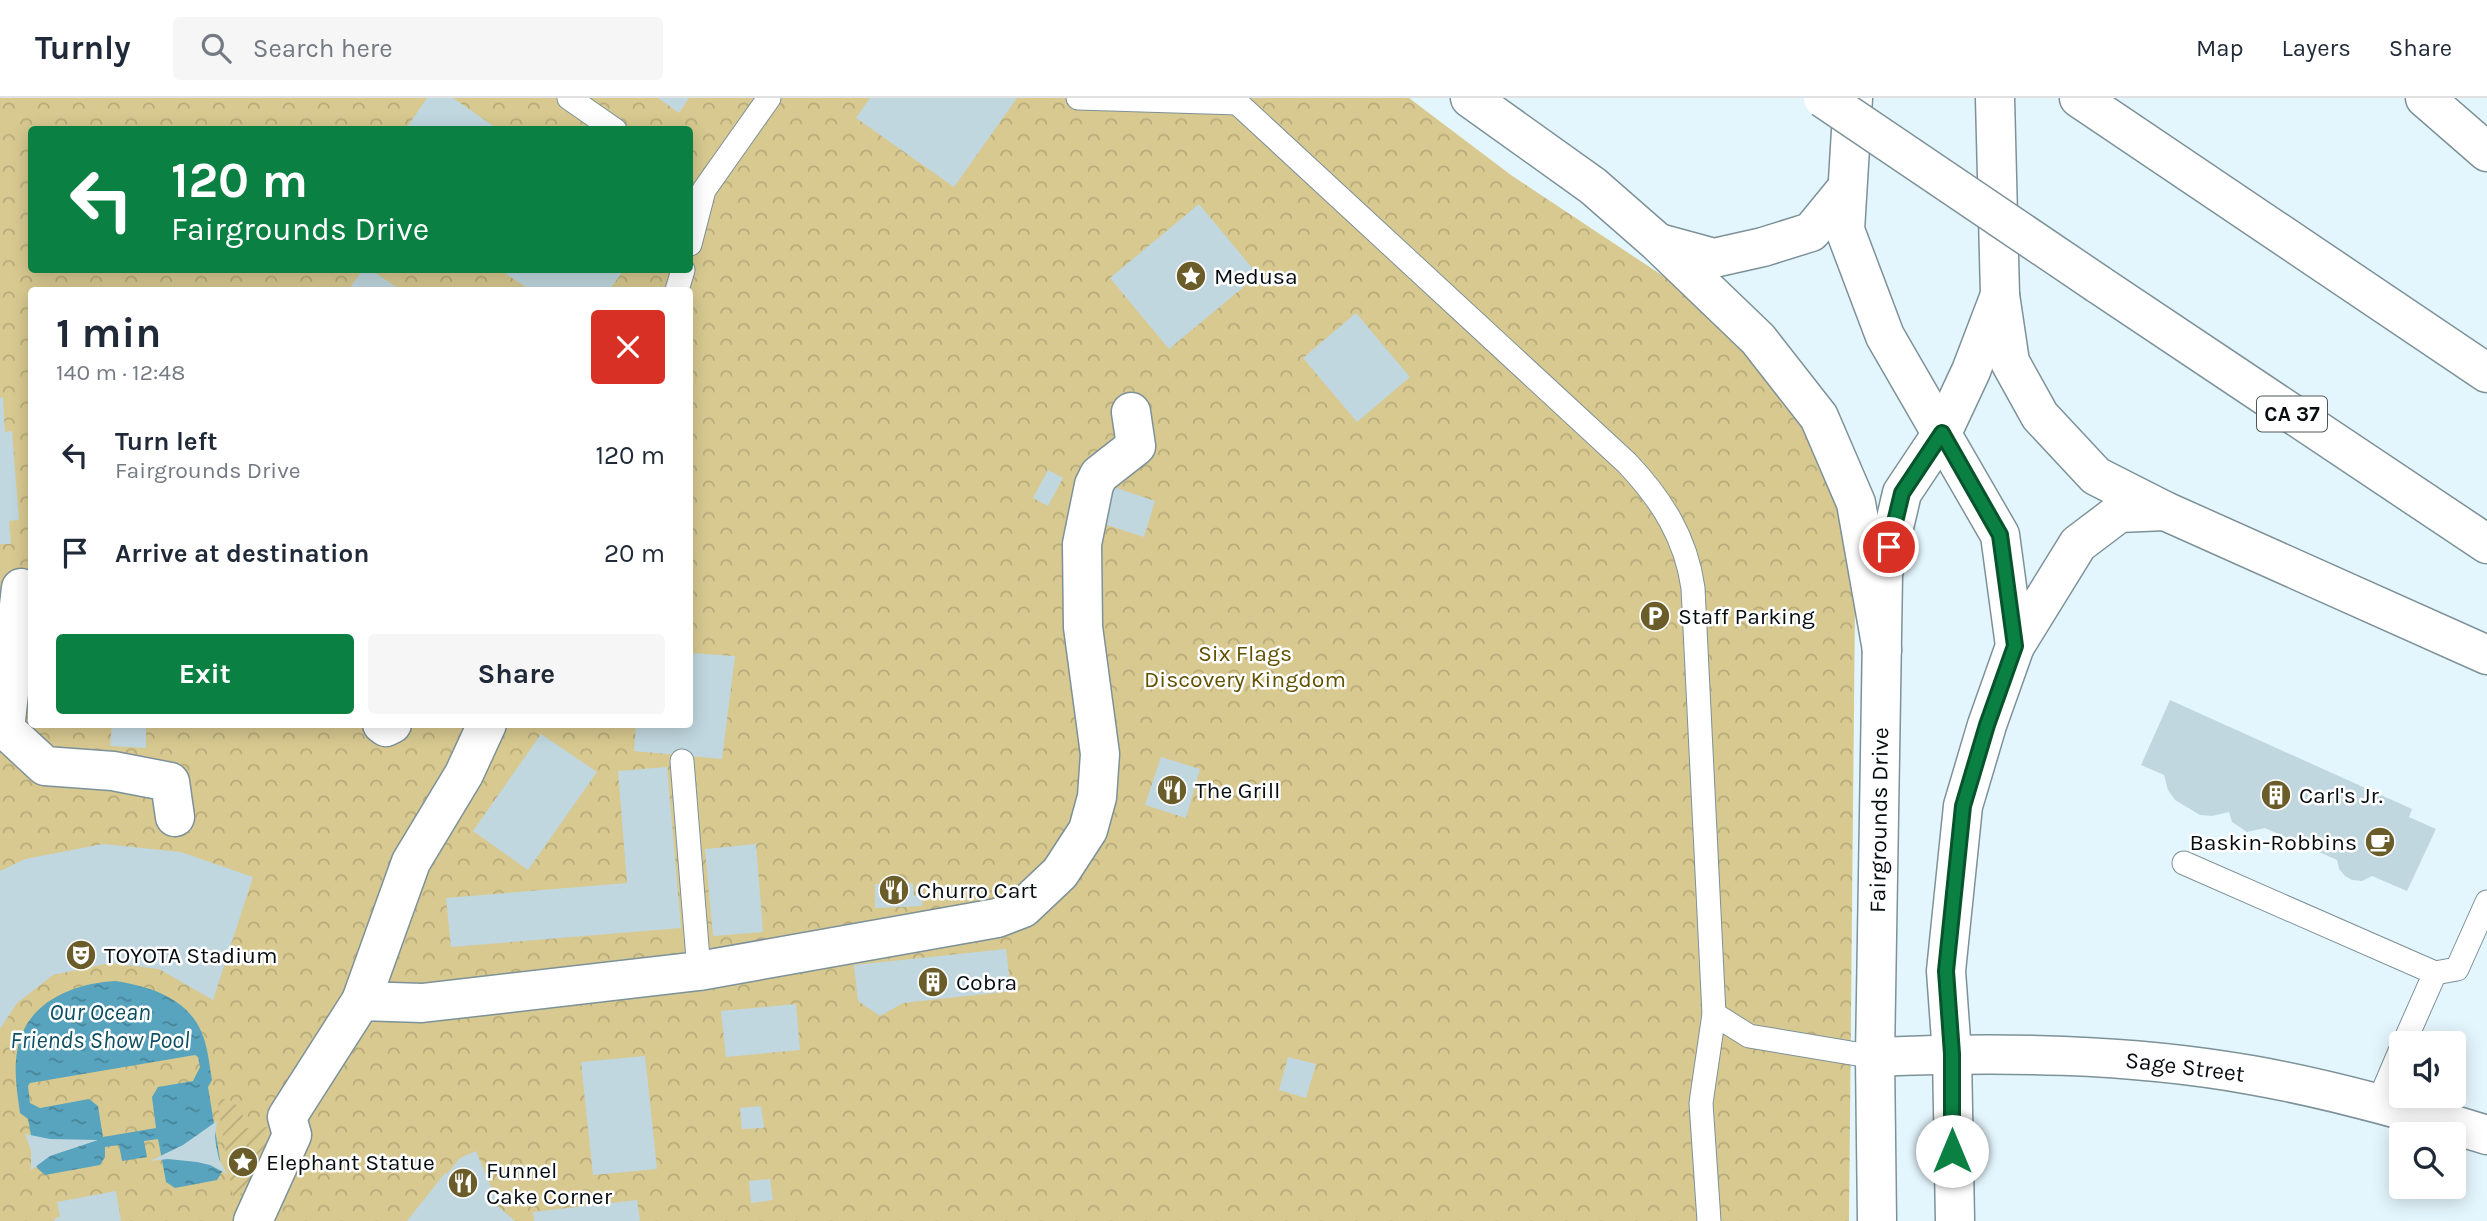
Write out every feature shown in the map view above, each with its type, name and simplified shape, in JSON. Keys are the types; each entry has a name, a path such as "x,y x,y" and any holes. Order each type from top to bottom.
{"main road":[{"path":"1470,98 1592,186 1657,242 1758,339 1819,417 1856,503 1882,650"},
{"name":"CA 37","path":"1823,98 2487,544"},
{"path":"1853,98 1845,230 1885,336 2000,535 2015,646"},
{"name":"Fairgrounds Drive","path":"1877,1221 1875,1057 1883,574 1902,493 1942,433 1971,371 2000,295 1995,98"},
{"path":"2426,98 2487,152"},
{"path":"2090,106 2487,373"},
{"path":"1657,242 1714,258 1763,247 1811,232 1847,188"},
{"path":"2000,295 2010,362 2040,416 2096,476 2165,511 2487,654"},
{"path":"361,1001 422,1003 699,971 997,918 1023,908 1060,873 1088,830 1097,797 1100,754 1083,627 1082,544 1094,485 1099,475 1136,446 1132,412"},
{"path":"1955,1221 1952,1054 1946,971 1963,806 1987,725 2015,646 2078,544 2119,513 2165,511"},
{"path":"17,589 5,729 45,766 113,771 170,782 174,817"},
{"path":"253,1221 292,1135 287,1117 361,1001 411,862 464,775 485,728"},
{"name":"Sage Street","path":"1875,1057 1952,1054 2179,1064 2263,1077 2378,1102 2487,1135"}],"lane":[{"path":"569,98 609,126"},
{"path":"693,219 697,185 769,98"},
{"path":"1078,98 1235,101 1627,463 1650,488 1676,529 1690,564 1693,588 1714,1014 1701,1103 1709,1221"},
{"path":"682,761 699,971"},
{"path":"2184,863 2435,973 2457,969 2487,902"},
{"path":"2409,1031 2435,973"},
{"path":"1714,1014 1749,1036 1875,1057"},
{"path":"2378,1102 2389,1077"}],"green space":[{"name":"Six Flags Discovery Kingdom","path":"0,98 1409,98 1511,175 1758,339 1856,503 1849,1221 0,1221"},
{"path":"217,1098 229,1100 238,1106 245,1128 273,1127 276,1130 248,1190 233,1197"}],"water":[{"name":"Our Ocean Friends Show Pool","path":"115,981 153,990 176,1002 194,1019 205,1043 212,1080 208,1087 222,1172 217,1180 175,1188 166,1182 158,1139 144,1141 147,1157 122,1161 119,1145 105,1147 105,1157 100,1165 45,1175 37,1168 28,1119 20,1113 17,1088 17,1055 23,1031 31,1018 55,998 69,991","holes":["195,1055 200,1067 193,1081 158,1087 152,1097 156,1128 103,1137 98,1106 89,1099 40,1108 30,1103 30,1083"]}],"building":[{"path":"427,98 453,98 493,126 408,126"},
{"path":"658,98 689,98 679,113"},
{"path":"870,98 1017,98 954,187 856,118"},
{"path":"1199,204 1258,275 1169,349 1110,278"},
{"path":"361,273 376,273 396,287 350,287"},
{"path":"504,273 622,273 611,287 526,287"},
{"path":"1356,313 1410,377 1357,422 1303,358"},
{"path":"3,397 5,432 12,431 19,520 9,521 11,544 0,544 0,398"},
{"path":"1048,470 1063,478 1048,506 1033,498"},
{"path":"1105,484 1155,501 1144,537 1092,520"},
{"path":"693,653 735,656 722,759 634,751 636,728 693,728"},
{"name":"Carl's Jr.","path":"2170,700 2412,809 2409,817 2436,829 2407,891 2372,876 2362,881 2352,880 2339,869 2337,860 2265,828 2247,832 2232,822 2229,812 2212,816 2200,815 2175,800 2168,790 2164,775 2141,765"},
{"path":"112,728 146,728 146,748 110,746"},
{"path":"541,734 597,772 528,870 473,831"},
{"name":"The Grill","path":"1161,757 1200,769 1186,818 1145,805"},
{"path":"667,767 681,928 451,947 446,898 627,883 618,771"},
{"path":"103,844 181,852 253,877 213,1000 159,969 110,963 53,975 17,1003 0,1029 0,871 25,859"},
{"path":"756,844 763,932 713,936 705,849"},
{"name":"Churro Cart","path":"913,883 914,896 922,896 922,906 875,908 875,884"},
{"name":"Cobra","path":"1006,949 1011,991 903,1003 880,1016 858,1001 854,965"},
{"path":"796,1004 800,1050 726,1057 721,1011"},
{"path":"645,1056 657,1169 593,1175 581,1062"},
{"path":"1288,1057 1316,1064 1306,1098 1279,1090"},
{"path":"761,1106 764,1128 742,1129 740,1108"},
{"path":"217,1121 216,1145 219,1159 227,1174 197,1162 168,1159 150,1161 183,1145"},
{"path":"25,1134 50,1139 98,1140 50,1156 31,1170 31,1150"},
{"name":"Funnel Cake Corner","path":"476,1151 493,1192 499,1197 494,1203 515,1221 407,1221 445,1173 447,1174 460,1158"},
{"path":"770,1179 773,1200 751,1203 749,1181"},
{"path":"116,1191 121,1221 55,1221 55,1218 60,1217 57,1202"},
{"path":"637,1200 640,1221 534,1221 533,1212"}],"place":[{"name":"Medusa","path":"1191,276"},
{"name":"Staff Parking","path":"1655,616"},
{"name":"The Grill","path":"1172,790"},
{"name":"Carl's Jr.","path":"2276,795"},
{"name":"Baskin-Robbins","path":"2380,842"},
{"name":"Churro Cart","path":"894,890"},
{"name":"TOYOTA Stadium","path":"81,955"},
{"name":"Cobra","path":"933,982"},
{"name":"Elephant Statue","path":"243,1162"},
{"name":"Funnel Cake Corner","path":"463,1183"}],"route":[{"path":"1889,547 1902,493 1942,433 2000,535 2015,646 1987,725 1963,806 1946,971 1952,1054 1952,1151"}]}
